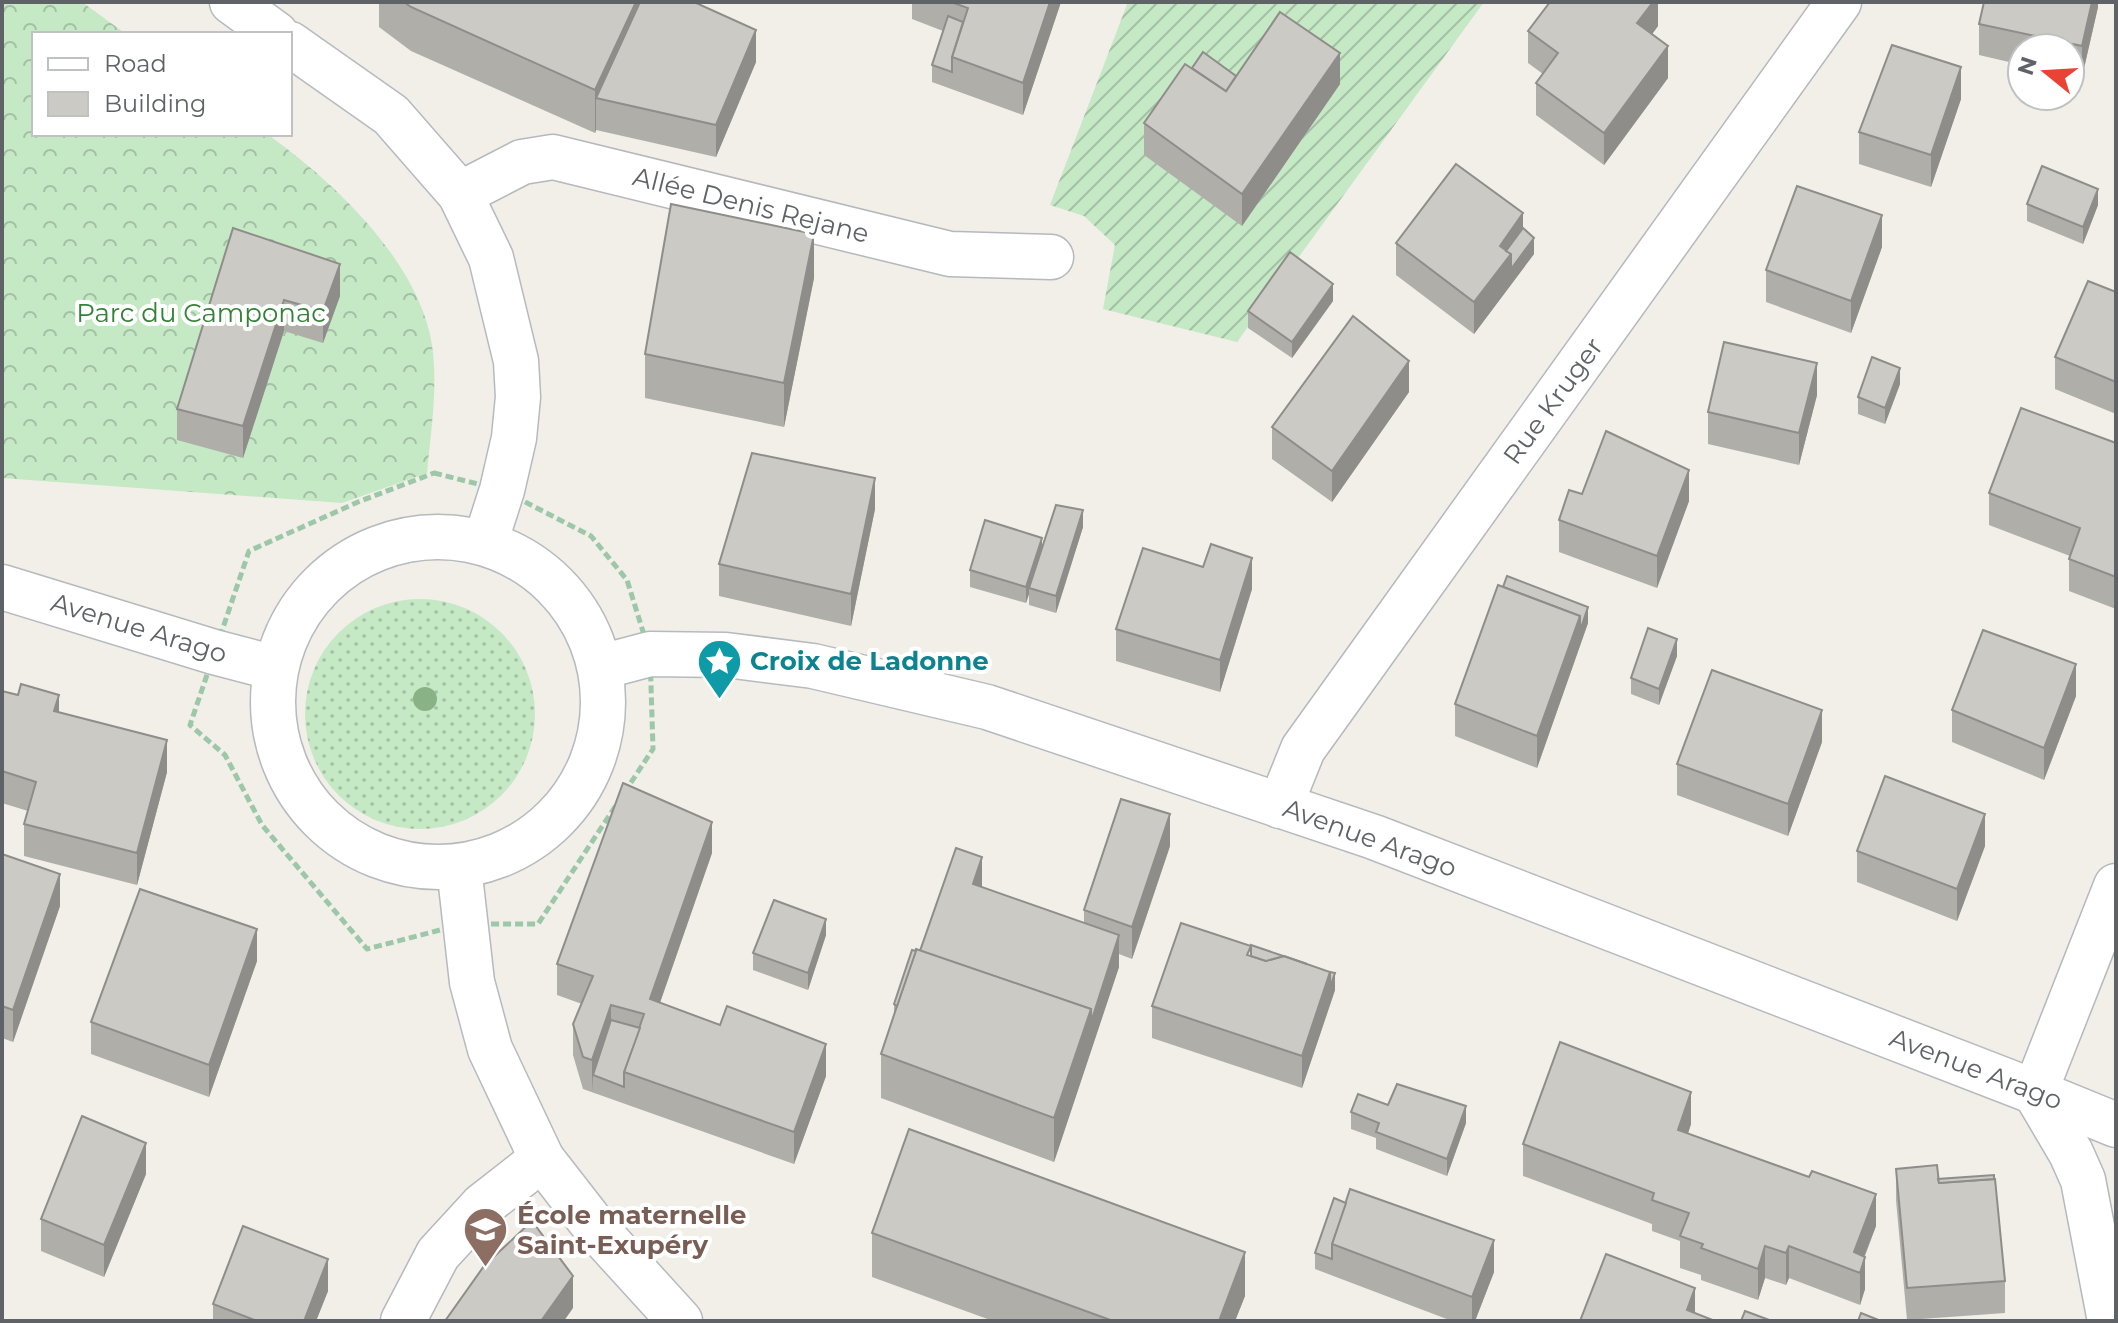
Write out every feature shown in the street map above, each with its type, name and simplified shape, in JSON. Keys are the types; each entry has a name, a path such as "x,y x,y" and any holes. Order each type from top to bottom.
{"street":[{"path":"232,2 273,32"},
{"name":"Rue Kruger","path":"1280,806 1303,749 1839,2"},
{"path":"292,45 391,115 460,194 491,258 516,361 518,397 514,438 485,543"},
{"name":"Allée Denis Rejane","path":"460,194 522,162 553,157 950,254 1051,257"},
{"path":"431,536 485,543 517,556 546,576 571,603 589,633 601,667 603,701 600,736 590,768 573,798 551,825 523,845 492,860 459,867 406,866 357,848 316,815 286,771 273,721 275,668 295,617 330,575 378,547 431,536"},
{"name":"Avenue Arago","path":"2,587 275,668"},
{"name":"Avenue Arago","path":"601,667 650,654 726,655 813,666 987,707 1374,837 2116,1125"},
{"path":"459,867 463,924 472,982 490,1049 542,1159 598,1231 680,1321"},
{"path":"2110,1321 2083,1180 2035,1092 2116,886"},
{"path":"403,1321 438,1254 483,1205 542,1159"}],"path":[{"path":"434,473 502,490 591,536 627,580 650,654 653,749 538,924 463,924 367,949 262,825 225,755 190,725 214,652 249,551 358,502 434,473"}],"green space":[{"name":"Parc du Camponac","path":"2,2 82,2 123,32 32,32 32,136 270,136 319,175 345,199 391,254 410,283 424,314 434,361 427,473 342,503 2,478"},
{"path":"1128,2 1484,2 1237,342 1103,309 1115,245 1084,216 1050,205"},
{"path":"420,599 442,601 464,608 484,618 501,633 516,650 526,670 533,692 533,736 526,758 516,778 501,795 484,810 464,820 442,827 420,829 398,827 376,820 356,810 339,795 324,778 314,758 307,736 305,714 307,692 314,670 324,650 339,633 356,618 376,608 398,601"}],"building":[{"path":"404,2 636,2 595,90"},
{"path":"640,2 694,2 756,30 716,125 596,98"},
{"path":"951,2 1050,2 1023,83 952,57 968,8"},
{"path":"1550,2 1653,2 1637,23 1668,46 1604,133 1536,83 1558,53 1528,31"},
{"path":"1984,2 2092,2 2085,32 2016,32 1979,24"},
{"path":"1280,12 1340,53 1242,194 1144,123 1185,64 1226,91"},
{"path":"948,16 963,22 952,57 952,72 932,65"},
{"path":"1892,45 1961,67 1931,155 1859,132"},
{"path":"1203,52 1236,76 1226,91 1192,68"},
{"path":"1456,164 1523,213 1500,246 1511,254 1474,302 1396,243"},
{"path":"2042,166 2098,189 2083,227 2027,204"},
{"path":"1797,186 1882,215 1851,301 1766,270"},
{"path":"671,204 814,234 784,383 645,354"},
{"path":"233,228 340,264 323,311 284,300 243,426 177,409"},
{"path":"1523,228 1534,238 1511,269 1511,254 1506,251"},
{"path":"1290,252 1333,284 1292,342 1248,311"},
{"path":"2088,281 2116,292 2116,382 2055,357"},
{"path":"1353,316 1409,361 1332,471 1272,427"},
{"path":"1724,342 1817,363 1799,433 1708,412"},
{"path":"1872,357 1900,368 1885,408 1858,397"},
{"path":"2021,408 2116,443 2116,577 2069,559 2080,528 1989,493"},
{"path":"1606,431 1689,470 1657,556 1559,520 1569,490 1582,494"},
{"path":"752,453 875,478 851,594 719,564"},
{"path":"1056,505 1083,510 1056,596 1029,588"},
{"path":"985,520 1042,538 1026,587 970,570"},
{"path":"1211,544 1252,558 1220,660 1116,629 1143,548 1203,567"},
{"path":"1507,576 1588,607 1580,631 1580,616 1503,587"},
{"path":"1498,585 1580,616 1537,736 1455,704"},
{"path":"1648,628 1677,639 1659,689 1631,678"},
{"path":"1983,630 2076,664 2044,748 1952,710"},
{"path":"1712,670 1822,710 1788,804 1677,764"},
{"path":"21,684 59,695 54,711 167,740 137,853 24,824 36,782 2,771 2,691 18,695"},
{"path":"1885,776 1985,814 1957,889 1857,851"},
{"path":"623,783 712,822 650,999 720,1025 727,1006 826,1044 794,1132 624,1072 644,1014 611,1005 592,1060 583,1057 573,1024 593,976 557,964"},
{"path":"1121,799 1170,814 1132,927 1084,910"},
{"path":"956,848 982,857 973,884 1119,935 1091,1022 1091,1009 920,951"},
{"path":"2,854 60,874 13,1010 2,1006"},
{"path":"140,889 257,929 209,1065 91,1022"},
{"path":"774,900 826,919 808,973 753,953"},
{"path":"1181,923 1251,946 1247,955 1266,961 1284,956 1330,972 1302,1056 1152,1006"},
{"path":"1251,945 1284,956 1266,961 1251,956"},
{"path":"916,949 1091,1009 1054,1118 881,1054"},
{"path":"912,950 916,951 897,1006 894,1004"},
{"path":"611,1020 640,1028 624,1072 624,1087 593,1075"},
{"path":"1560,1042 1691,1092 1678,1130 1809,1177 1812,1171 1876,1194 1854,1252 1865,1257 1860,1273 1789,1246 1786,1253 1765,1246 1758,1269 1701,1248 1703,1244 1680,1236 1689,1213 1652,1200 1654,1193 1523,1144"},
{"path":"1397,1084 1466,1106 1447,1159 1376,1132 1379,1123 1351,1112 1358,1094 1388,1105"},
{"path":"82,1116 146,1143 104,1245 41,1219"},
{"path":"909,1129 1245,1252 1219,1321 1113,1321 872,1233"},
{"path":"1937,1165 1939,1183 1995,1179 2005,1281 1907,1288 1896,1169"},
{"path":"1994,1175 1994,1179 1939,1183 1938,1179"},
{"path":"1350,1189 1494,1240 1472,1297 1332,1244"},
{"path":"1334,1198 1346,1203 1332,1244 1332,1259 1315,1253"},
{"path":"532,1221 573,1276 541,1321 445,1321 484,1266"},
{"path":"243,1226 328,1259 304,1321 257,1321 213,1304"},
{"path":"1606,1254 1695,1288 1687,1310 1715,1321 1580,1321"},
{"path":"1745,1311 1772,1321 1741,1321"},
{"path":"1861,1313 1881,1321 1858,1321"}],"place":[{"name":"Croix de Ladonne","path":"719,700"},
{"name":"École maternelle Saint-Exupéry","path":"486,1269"}]}
